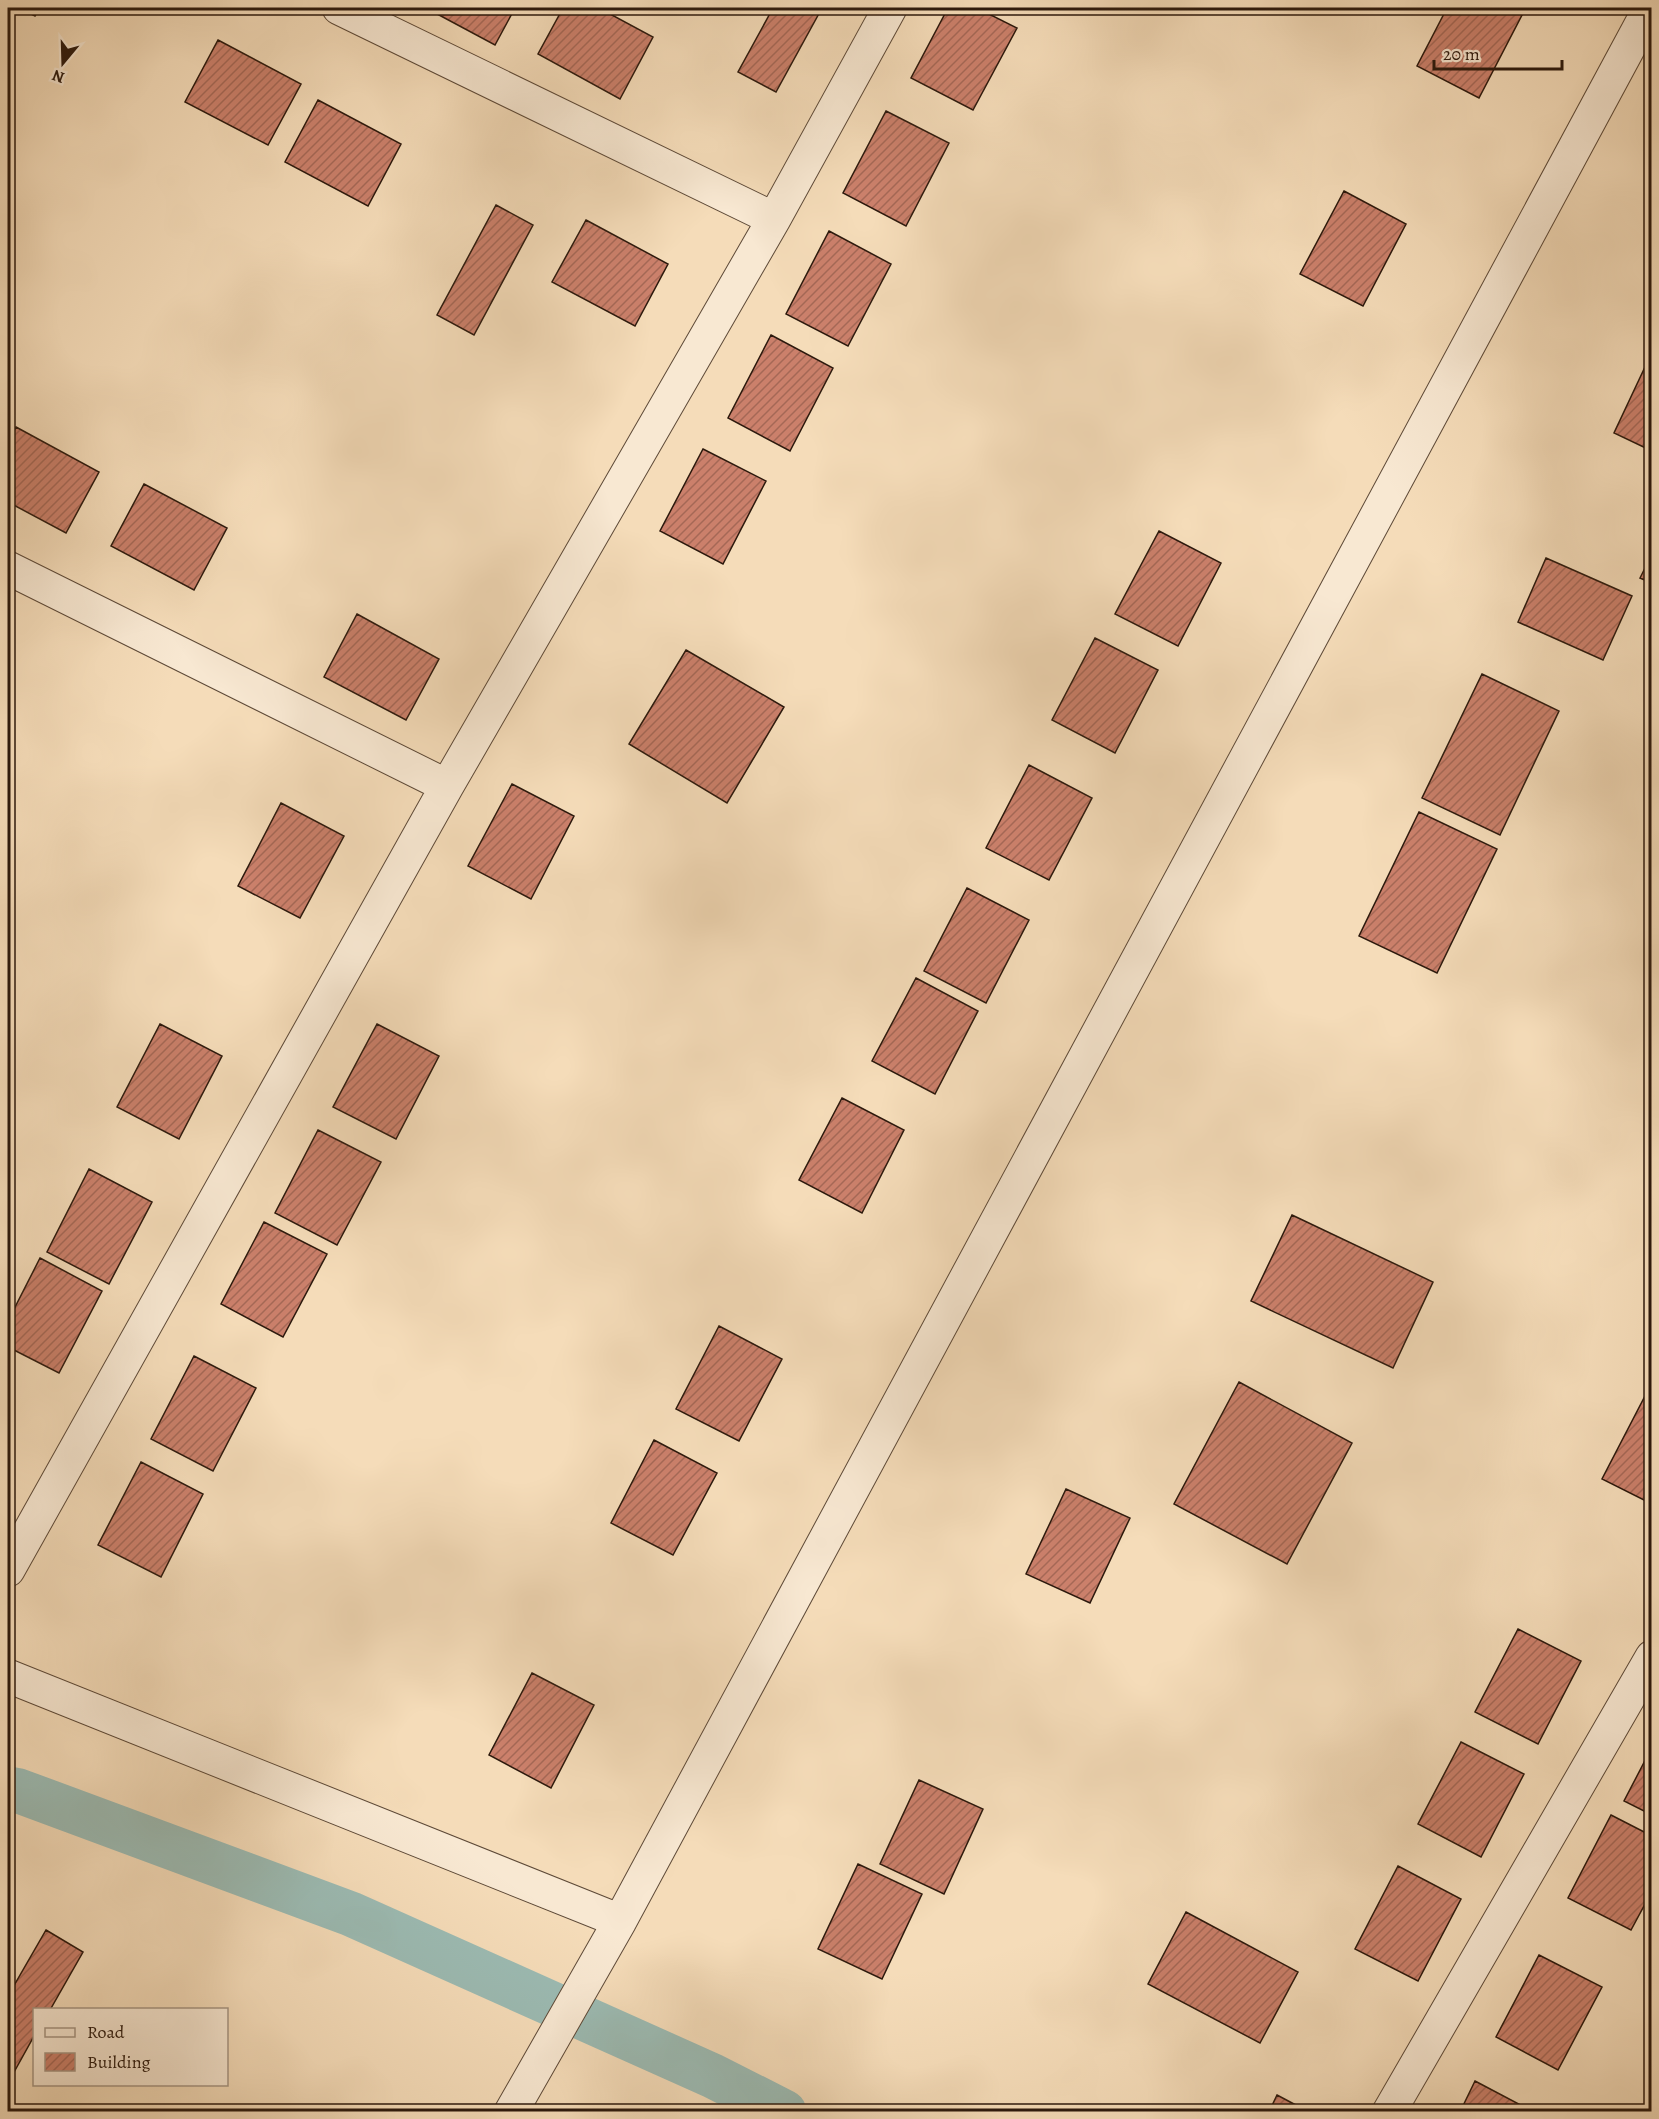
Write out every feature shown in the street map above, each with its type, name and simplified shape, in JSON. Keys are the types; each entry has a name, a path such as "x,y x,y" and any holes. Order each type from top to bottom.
{"street":[{"path":"339,8 774,219"},
{"path":"8,1570 447,786 774,219 890,8"},
{"path":"517,2110 1650,8"},
{"path":"8,568 447,786"},
{"path":"1389,2112 1652,1657"},
{"path":"8,1676 620,1921"}],"building":[{"path":"19,8 40,8 35,16"},
{"path":"426,8 515,8 495,45"},
{"path":"563,8 599,8 653,37 620,99 538,54"},
{"path":"773,8 822,8 776,92 738,72"},
{"path":"948,8 977,8 1017,28 973,110 911,78"},
{"path":"1447,8 1507,8 1522,15 1479,98 1417,66"},
{"path":"218,40 301,84 268,145 185,102"},
{"path":"318,100 401,144 368,206 285,162"},
{"path":"886,111 949,143 906,226 843,193"},
{"path":"1344,191 1406,224 1363,306 1300,274"},
{"path":"496,205 533,225 474,335 437,315"},
{"path":"586,220 668,264 635,326 552,282"},
{"path":"829,231 891,264 848,346 786,314"},
{"path":"771,335 833,368 790,451 728,418"},
{"path":"1652,352 1652,451 1614,433"},
{"path":"16,427 99,472 66,533 8,502 8,443"},
{"path":"703,449 766,481 723,564 660,531"},
{"path":"144,484 227,528 194,590 111,546"},
{"path":"1159,531 1221,563 1178,646 1115,614"},
{"path":"1652,554 1652,583 1640,578"},
{"path":"1546,558 1632,596 1603,660 1518,622"},
{"path":"357,614 439,659 406,720 324,677"},
{"path":"1095,638 1158,670 1115,753 1052,720"},
{"path":"686,650 784,707 727,803 629,744"},
{"path":"1482,674 1559,711 1500,835 1422,798"},
{"path":"1029,765 1092,798 1049,880 986,848"},
{"path":"512,784 574,816 531,899 468,866"},
{"path":"281,803 344,836 300,918 238,886"},
{"path":"1419,812 1497,849 1437,973 1359,936"},
{"path":"967,888 1029,920 986,1003 924,971"},
{"path":"916,978 978,1011 935,1094 872,1061"},
{"path":"160,1024 222,1056 179,1139 117,1107"},
{"path":"377,1024 439,1056 396,1139 333,1107"},
{"path":"842,1098 904,1130 862,1213 799,1180"},
{"path":"318,1130 381,1162 337,1245 275,1213"},
{"path":"89,1169 152,1202 109,1284 47,1252"},
{"path":"1292,1215 1433,1282 1393,1368 1251,1301"},
{"path":"264,1222 327,1254 283,1337 221,1304"},
{"path":"40,1258 102,1291 59,1373 8,1347 8,1321"},
{"path":"719,1326 782,1359 739,1441 676,1409"},
{"path":"194,1356 256,1388 213,1471 151,1439"},
{"path":"1239,1382 1352,1443 1287,1564 1174,1504"},
{"path":"1645,1396 1652,1399 1652,1504 1602,1479"},
{"path":"654,1440 717,1473 673,1555 611,1523"},
{"path":"141,1462 203,1494 161,1577 98,1545"},
{"path":"1066,1489 1130,1518 1090,1603 1026,1574"},
{"path":"1518,1629 1581,1661 1538,1744 1475,1712"},
{"path":"532,1673 594,1705 551,1788 489,1755"},
{"path":"1461,1742 1524,1774 1481,1857 1418,1824"},
{"path":"1652,1747 1652,1815 1624,1801"},
{"path":"919,1780 983,1809 944,1894 880,1864"},
{"path":"1611,1815 1652,1836 1652,1891 1631,1930 1568,1898"},
{"path":"858,1864 922,1894 882,1979 818,1949"},
{"path":"1398,1866 1461,1899 1418,1981 1355,1949"},
{"path":"1186,1912 1298,1972 1260,2043 1148,1984"},
{"path":"46,1930 83,1952 51,2008 33,2008 33,2038 8,2083 8,1996"},
{"path":"1539,1955 1602,1987 1558,2070 1496,2037"},
{"path":"1475,2081 1534,2112 1460,2112"},
{"path":"1277,2095 1309,2112 1269,2112"}],"waterway":[{"path":"8,1789 19,1791 351,1914 713,2076 784,2112"}]}
